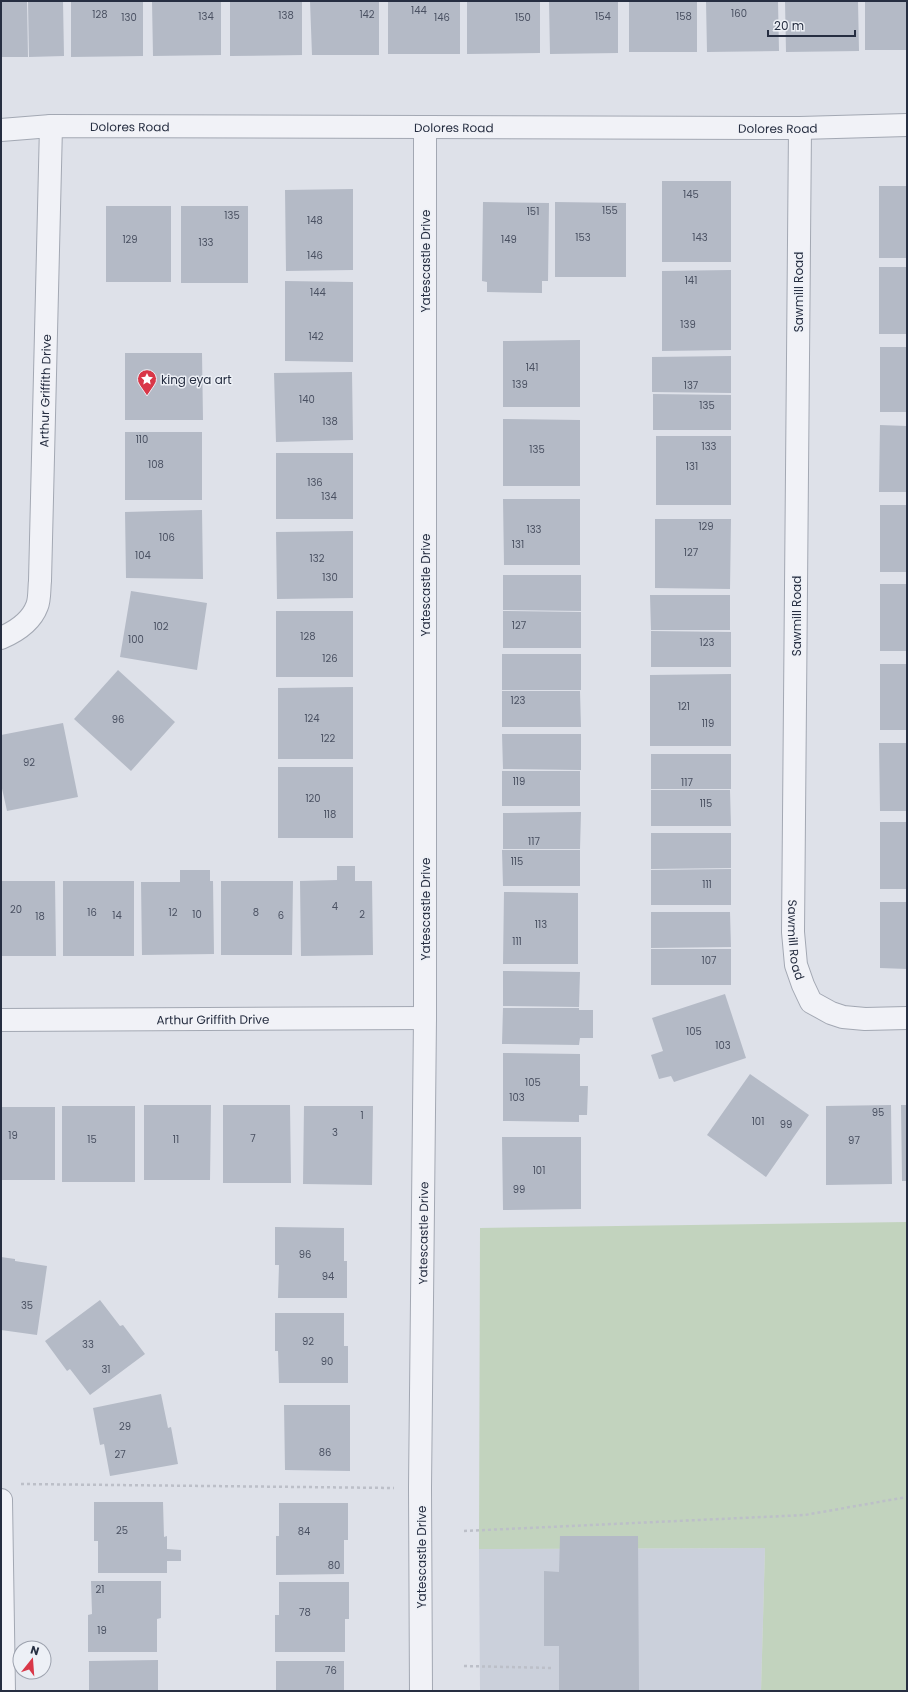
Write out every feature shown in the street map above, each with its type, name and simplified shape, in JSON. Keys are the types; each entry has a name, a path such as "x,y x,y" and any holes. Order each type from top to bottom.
{"street":[{"name":"Dolores Road","path":"1,130 51,126 800,128 907,125"},
{"name":"Arthur Griffith Drive","path":"1,638 12,633 26,622 37,606 40,581 51,126"},
{"name":"Yatescastle Drive","path":"421,1691 420,1488 425,1018 425,127"},
{"name":"Sawmill Road","path":"800,128 793,932 796,965 803,986 811,1002 831,1013 843,1017 865,1020 907,1018"},
{"name":"Arthur Griffith Drive","path":"1,1020 425,1018"},
{"path":"1,1500 4,1691"}],"path":[{"path":"17,1484 400,1488"},
{"path":"464,1531 805,1515 907,1497"},
{"path":"464,1666 553,1668"}],"shaded area":[{"path":"765,1548 761,1691 480,1691 479,1549"}],"green space":[{"path":"907,1222 907,1691 761,1691 765,1548 479,1549 480,1228"}],"building":[{"path":"1,1 27,1 28,57 1,57"},
{"path":"28,1 63,1 64,56 29,57"},
{"path":"71,1 143,1 143,56 71,57"},
{"path":"152,1 221,1 221,55 153,56"},
{"path":"230,1 302,1 302,55 230,56"},
{"path":"310,1 379,1 379,55 312,55"},
{"path":"388,1 460,1 460,54 388,54"},
{"path":"467,1 540,1 540,53 467,54"},
{"path":"549,1 618,1 618,53 550,54"},
{"path":"629,1 697,1 697,52 629,52"},
{"path":"706,1 778,1 779,51 707,52"},
{"path":"785,1 858,1 859,51 786,52"},
{"path":"865,1 907,1 907,50 865,50"},
{"path":"662,181 731,181 731,262 662,262"},
{"path":"879,186 907,186 907,258 879,258"},
{"path":"353,189 353,270 286,271 285,190"},
{"path":"483,202 549,203 548,281 542,281 542,293 487,292 487,282 482,281"},
{"path":"555,202 626,203 626,277 555,277"},
{"path":"106,206 171,206 171,282 106,282"},
{"path":"181,206 248,206 248,283 181,283"},
{"path":"879,267 907,267 907,334 879,334"},
{"path":"731,270 731,350 662,351 662,271"},
{"path":"285,281 353,282 353,362 285,361"},
{"path":"580,340 580,407 503,407 503,341"},
{"path":"880,347 907,347 907,412 880,412"},
{"path":"125,353 202,353 203,420 125,420"},
{"path":"731,356 731,393 652,392 652,357"},
{"path":"352,372 353,440 276,442 274,373"},
{"path":"653,394 731,395 731,430 653,430"},
{"path":"503,419 580,420 580,486 503,486"},
{"path":"880,425 907,426 907,492 879,492"},
{"path":"125,432 202,432 202,500 125,500"},
{"path":"656,436 731,436 731,505 656,505"},
{"path":"276,453 353,453 353,519 276,519"},
{"path":"503,499 580,499 580,565 504,565"},
{"path":"880,505 907,505 907,572 880,572"},
{"path":"202,510 203,579 126,578 125,512"},
{"path":"655,519 731,519 730,589 655,588"},
{"path":"353,531 353,598 277,599 276,532"},
{"path":"503,575 581,575 581,611 503,610"},
{"path":"880,584 907,584 907,651 880,651"},
{"path":"131,591 207,603 197,670 120,657"},
{"path":"650,595 730,595 730,630 651,630"},
{"path":"276,611 353,611 353,677 276,677"},
{"path":"503,611 581,612 581,648 503,648"},
{"path":"651,631 731,632 731,667 651,667"},
{"path":"502,654 581,654 581,690 502,690"},
{"path":"880,664 907,664 907,730 880,730"},
{"path":"118,670 175,722 131,771 74,719"},
{"path":"731,674 731,746 650,746 650,675"},
{"path":"353,687 353,759 278,759 278,688"},
{"path":"502,691 580,691 581,727 502,727"},
{"path":"63,723 78,797 7,811 1,784 1,735"},
{"path":"502,734 581,734 581,770 503,769"},
{"path":"879,743 907,743 907,811 880,811"},
{"path":"651,754 731,754 731,789 651,789"},
{"path":"278,767 353,767 353,838 278,838"},
{"path":"502,771 580,771 580,806 502,806"},
{"path":"651,790 730,790 731,826 651,826"},
{"path":"581,812 580,849 503,849 503,813"},
{"path":"880,822 907,822 907,889 880,889"},
{"path":"651,833 731,833 731,868 651,869"},
{"path":"502,850 580,850 580,886 503,886"},
{"path":"337,866 355,866 355,881 372,881 373,955 301,956 300,881 337,880"},
{"path":"731,869 731,905 651,905 651,870"},
{"path":"180,870 210,870 210,881 213,881 214,954 142,955 141,882 180,882"},
{"path":"1,881 55,881 56,956 1,956"},
{"path":"63,881 134,881 134,956 63,956"},
{"path":"221,881 293,881 292,955 221,955"},
{"path":"504,892 578,893 578,964 503,964"},
{"path":"880,902 907,902 907,969 880,968"},
{"path":"651,912 730,912 731,947 651,948"},
{"path":"651,949 731,949 731,985 651,985"},
{"path":"503,971 580,972 579,1007 503,1006"},
{"path":"725,994 746,1058 674,1082 671,1076 659,1079 651,1055 663,1051 652,1018"},
{"path":"503,1008 579,1008 579,1010 593,1010 593,1038 580,1038 579,1045 502,1044"},
{"path":"503,1053 580,1054 580,1086 588,1086 587,1115 579,1115 579,1122 503,1121"},
{"path":"750,1074 809,1115 766,1177 707,1135"},
{"path":"144,1105 211,1105 210,1180 144,1180"},
{"path":"223,1105 290,1105 291,1183 223,1183"},
{"path":"891,1105 892,1184 826,1185 826,1106"},
{"path":"901,1105 907,1105 907,1181 902,1181"},
{"path":"62,1106 135,1106 135,1182 62,1182"},
{"path":"304,1106 373,1106 372,1185 303,1184"},
{"path":"1,1107 55,1107 55,1180 1,1180"},
{"path":"502,1137 581,1137 581,1209 503,1210"},
{"path":"275,1227 344,1228 344,1261 347,1261 347,1298 278,1298 279,1265 275,1265"},
{"path":"1,1257 15,1259 15,1261 47,1266 37,1335 1,1330"},
{"path":"100,1300 120,1326 123,1325 145,1354 90,1395 70,1369 67,1371 45,1341"},
{"path":"275,1313 344,1313 344,1346 348,1346 348,1383 279,1383 278,1351 275,1351"},
{"path":"161,1394 168,1428 171,1427 178,1464 110,1476 104,1444 100,1445 93,1408"},
{"path":"284,1405 350,1405 350,1471 285,1470"},
{"path":"94,1502 163,1502 164,1537 167,1536 167,1549 181,1550 181,1561 167,1561 167,1573 98,1573 98,1541 94,1541"},
{"path":"279,1503 348,1503 348,1540 344,1540 344,1574 276,1575 276,1536 279,1536"},
{"path":"560,1536 638,1536 639,1691 559,1691 559,1646 544,1646 544,1571 559,1572"},
{"path":"91,1581 161,1581 161,1618 157,1619 157,1652 88,1652 88,1615 92,1614"},
{"path":"279,1582 349,1582 349,1619 345,1619 345,1652 275,1652 275,1615 279,1615"},
{"path":"158,1660 158,1691 89,1691 89,1661"},
{"path":"276,1661 344,1661 344,1691 276,1691"}],"place":[{"name":"king eya art","path":"147,396"}]}
